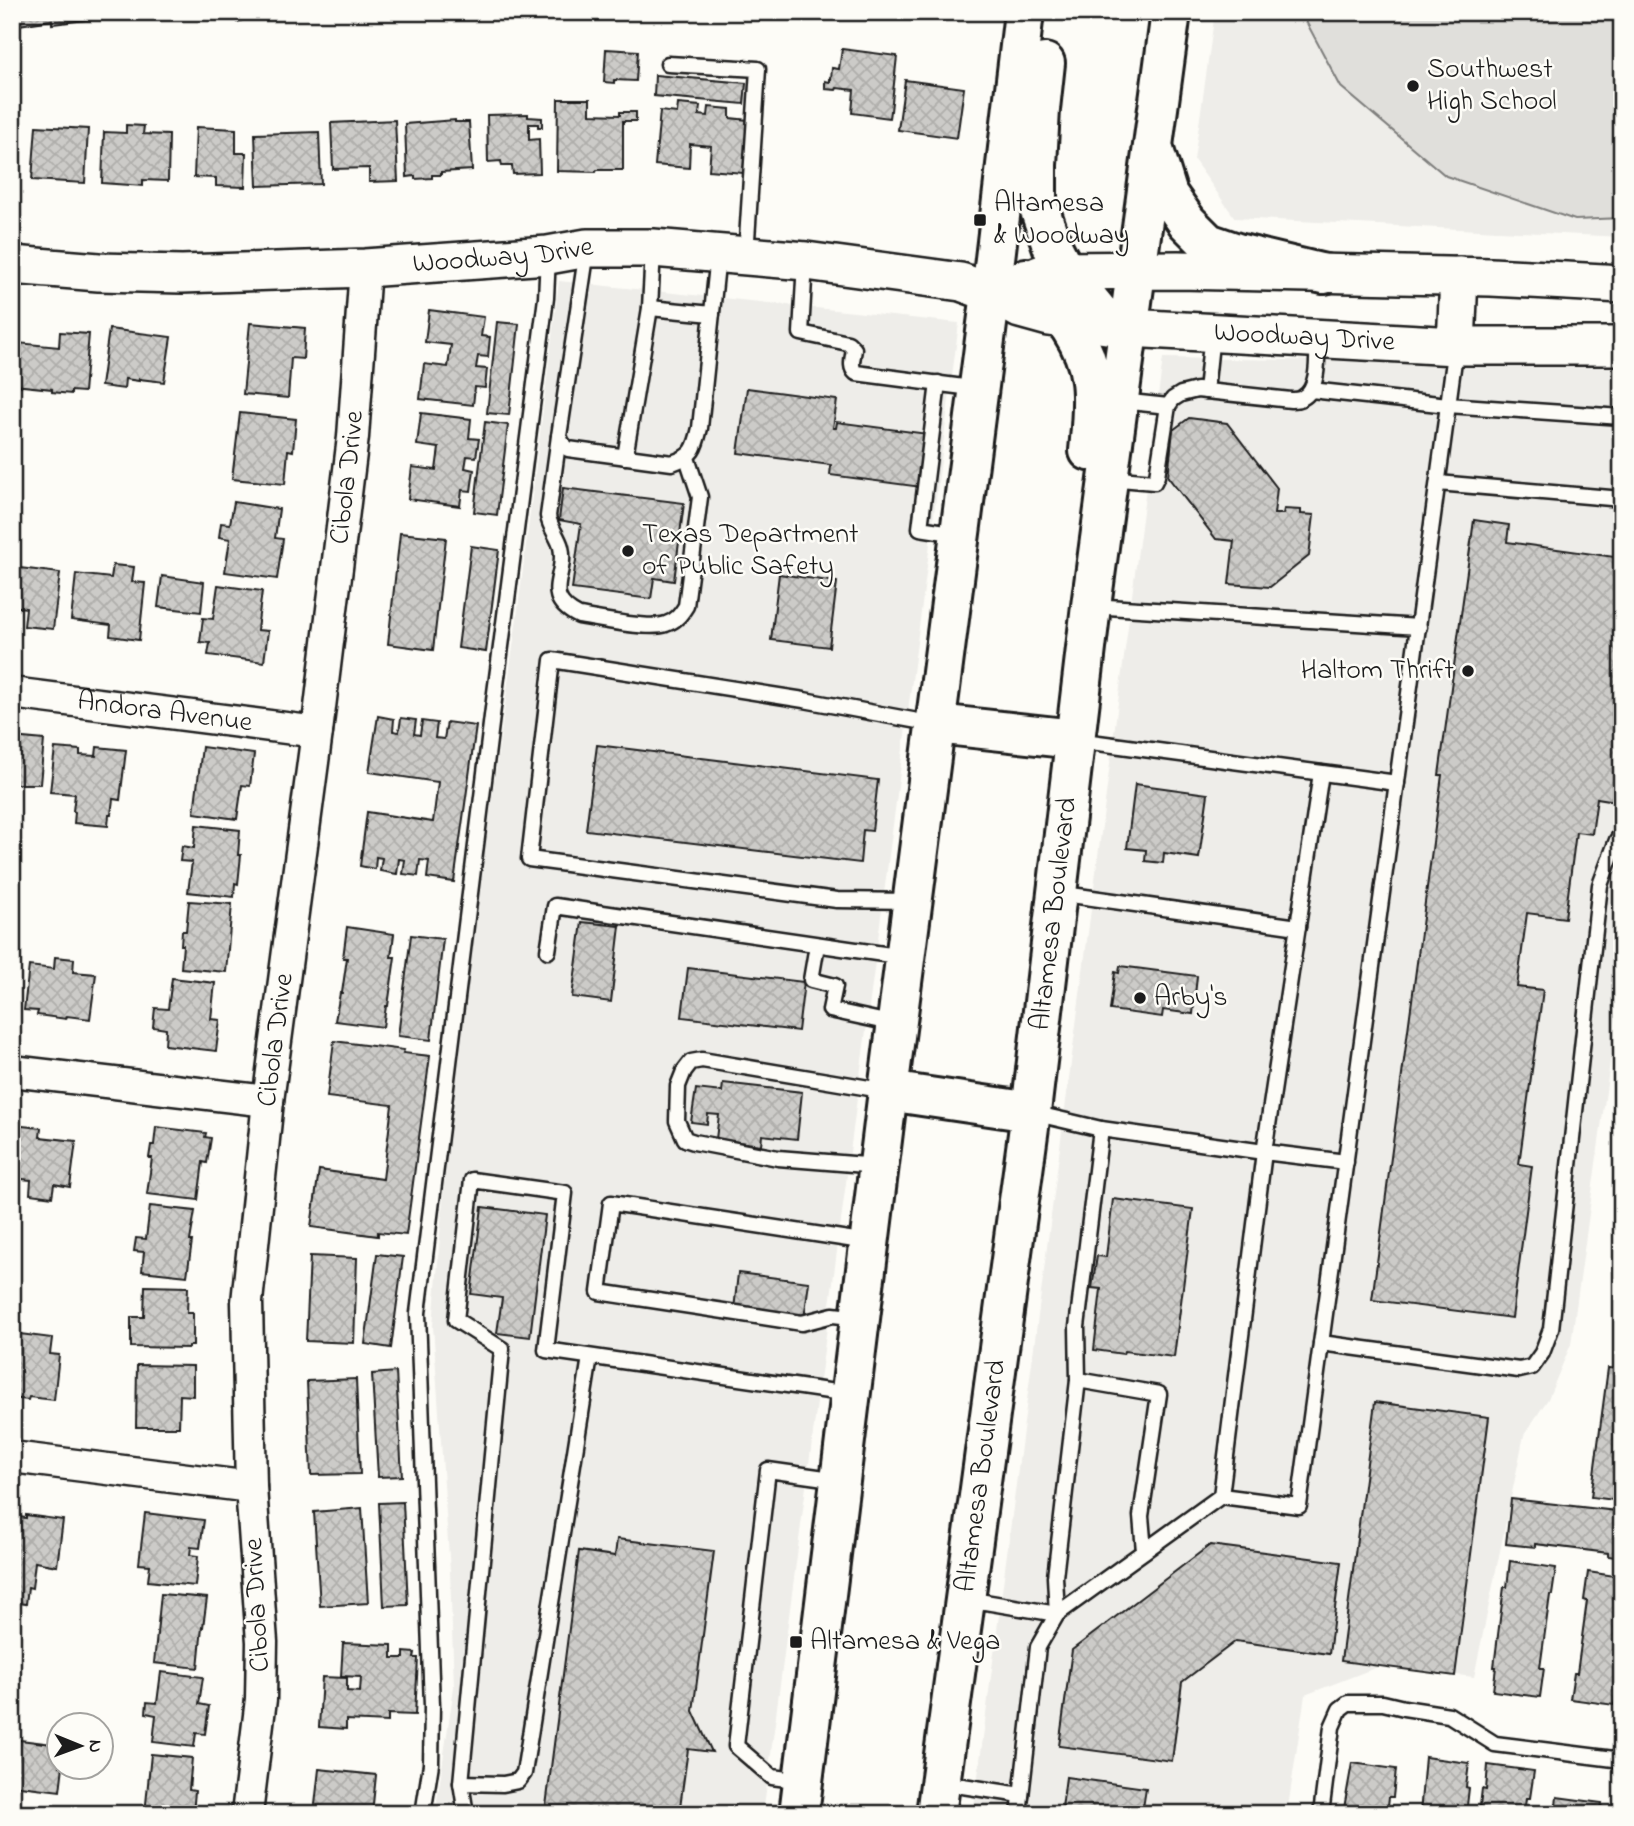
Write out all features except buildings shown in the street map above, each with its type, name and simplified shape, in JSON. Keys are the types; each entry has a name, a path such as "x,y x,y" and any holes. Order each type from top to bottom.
{"main road":[{"path":"801,1797 1024,12"},
{"path":"1050,12 1040,109 1037,202 1053,248 1065,271 1102,316 1128,328"},
{"name":"Altamesa Boulevard","path":"939,1798 1031,1112 1091,606 1171,12"},
{"path":"1153,147 1168,195 1187,222 1208,243 1237,253 1324,274"},
{"path":"1026,278 1045,295 1083,350 1091,381 1082,562 1091,606"},
{"path":"936,724 1075,739"},
{"path":"888,1091 1031,1112"},
{"path":"819,1654 832,1704 833,1742 825,1814"}],"street":[{"name":"Woodway Drive","path":"12,265 99,272 182,274 365,268 548,255 587,248 653,248 806,261 961,282 991,293 1020,309 1049,317 1128,328 1456,346 1622,346"},
{"name":"Cibola Drive","path":"247,1814 261,1699 262,1642 251,1487 247,1302 268,1101 353,437 365,268"},
{"path":"991,293 1026,278 1056,271 1459,276 1622,284"},
{"path":"1456,346 1459,276"},
{"name":"Andora Avenue","path":"12,693 317,732"},
{"path":"12,1071 268,1101"},
{"path":"12,1457 251,1487"}],"lane":[{"path":"559,436 568,449 672,463 687,458 696,446 712,314 732,255 758,69 668,64"},
{"path":"587,248 548,516 549,524 560,545 560,603 569,611 579,617 656,627 669,624 679,617 685,606 700,497 687,458"},
{"path":"625,457 650,308 653,248"},
{"path":"424,1814 431,1764 432,1706 418,1313 546,298 548,255"},
{"path":"806,261 801,333 848,343 854,349 852,365 856,373 979,389"},
{"path":"650,308 712,314"},
{"path":"1206,391 1212,333"},
{"path":"1108,478 1154,482 1168,406 1172,399 1181,394 1196,390 1291,400 1302,398 1311,390 1316,374 1317,338"},
{"path":"1019,1814 1038,1647 1057,1614 1221,1496 1299,1506 1456,346"},
{"path":"938,383 920,528 960,534"},
{"path":"1311,390 1448,405 1622,417"},
{"path":"1118,400 1168,406"},
{"path":"1437,484 1622,499"},
{"path":"1091,606 1419,627"},
{"path":"912,901 837,900 529,859 552,660 936,724"},
{"path":"1075,739 1398,783"},
{"path":"1221,1496 1264,1152 1321,773"},
{"path":"1321,1343 1519,1370 1532,1367 1542,1353 1551,1329 1600,885 1622,833"},
{"path":"1056,893 1298,927"},
{"path":"548,951 555,906 905,958"},
{"path":"817,945 811,980 835,986 830,1010 897,1024"},
{"path":"879,1166 778,1158 694,1143 685,1139 677,1121 678,1086 691,1062 702,1060 888,1091"},
{"path":"1031,1112 1101,1129 1346,1162"},
{"path":"1057,1614 1055,1577 1078,1380 1077,1327 1101,1129"},
{"path":"466,1814 461,1783 502,1349 456,1320 472,1180 565,1192 546,1350 851,1394"},
{"path":"860,1318 833,1315 802,1323 599,1292 611,1203 869,1242"},
{"path":"461,1783 503,1784 518,1781 524,1773 590,1357"},
{"path":"1078,1380 1159,1394 1141,1516 1144,1551"},
{"path":"801,1797 772,1777 736,1746 768,1470 840,1480"},
{"path":"965,1598 1057,1614"},
{"path":"1321,1814 1332,1727 1340,1709 1348,1703 1383,1703 1450,1714 1495,1744 1622,1760"},
{"path":"939,1798 1021,1795"}],"shaded area":[{"name":"Southwest High School","path":"1215,12 1622,12 1622,237 1235,218 1194,160"},
{"path":"1301,12 1622,12 1622,218 1575,220 1446,176 1341,87"},
{"path":"559,281 959,323 763,1814 441,1814 437,1801 454,1687 450,1571 433,1326 447,1146 453,1077 516,625"},
{"path":"1163,358 1622,365 1622,976 1571,1344 1548,1399 1524,1435 1474,1677 1380,1666 1305,1695 1287,1814 973,1814"}],"place":[{"name":"Southwest High School","path":"1413,86"},
{"name":"Altamesa & Woodway","path":"980,220"},
{"name":"Texas Department of Public Safety","path":"628,551"},
{"name":"Haltom Thrift","path":"1468,671"},
{"name":"Arby's","path":"1140,998"},
{"name":"Altamesa & Vega","path":"796,1642"}]}
